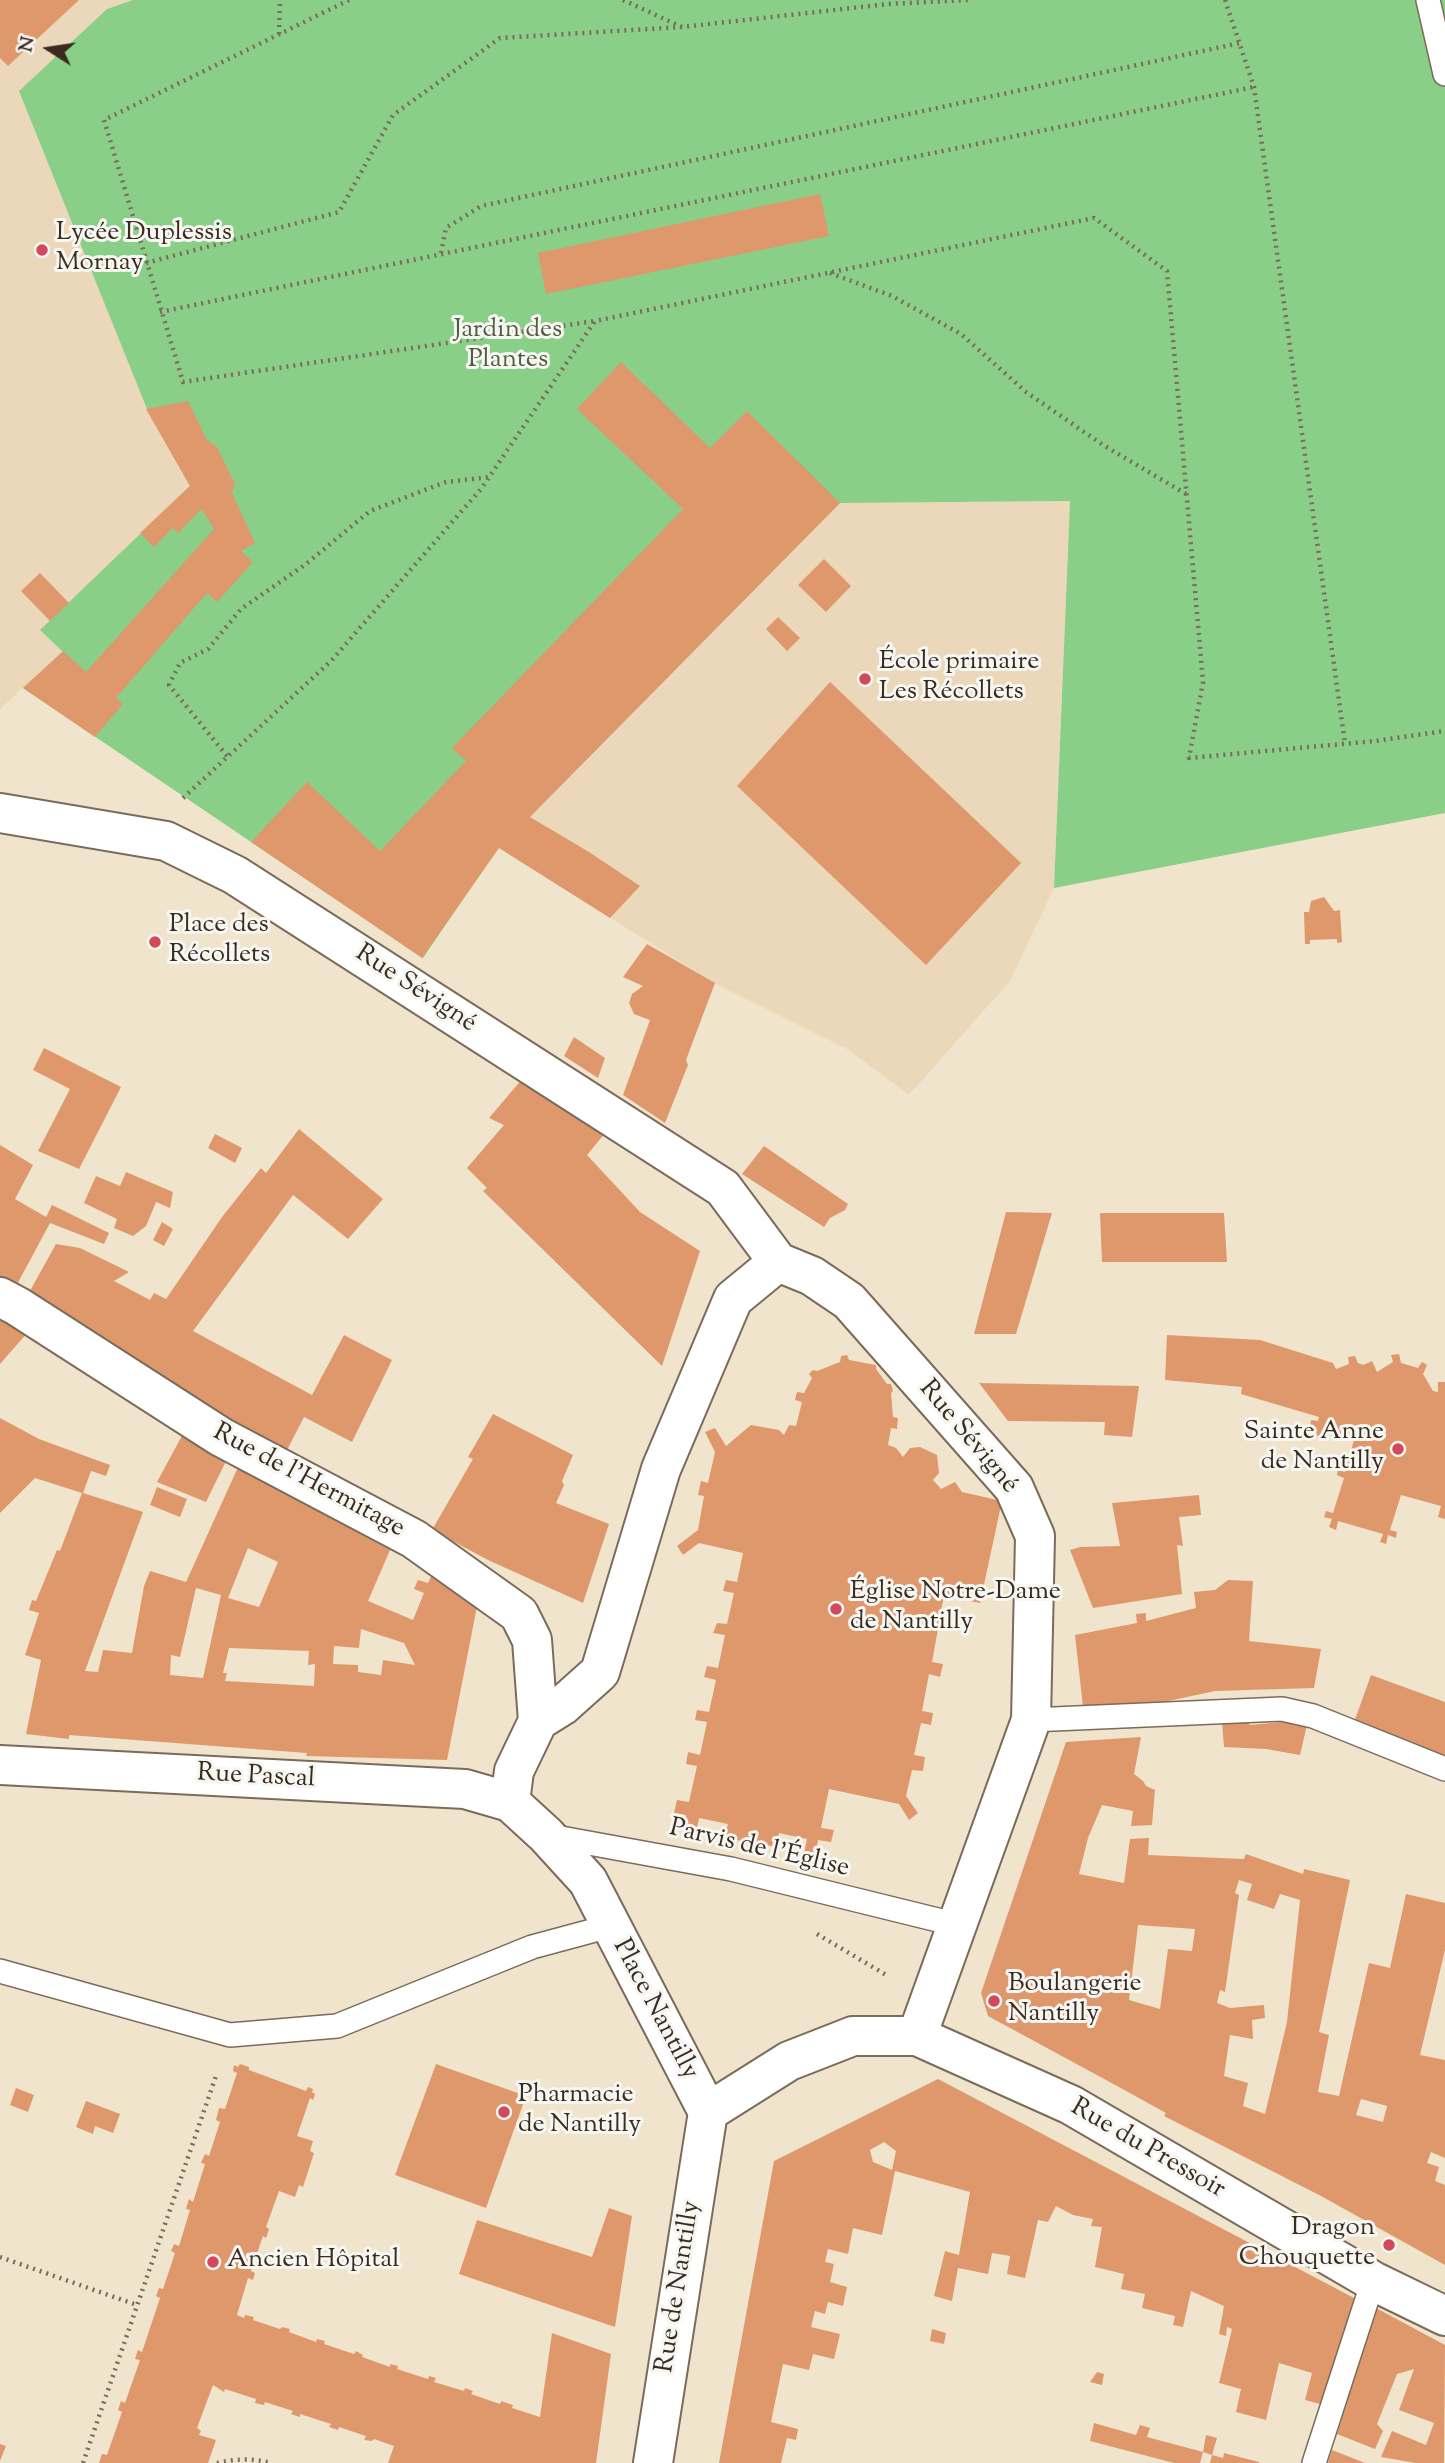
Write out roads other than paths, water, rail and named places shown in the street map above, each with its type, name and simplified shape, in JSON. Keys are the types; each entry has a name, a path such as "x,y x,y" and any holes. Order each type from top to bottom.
{"street":[{"name":"Rue Sévigné","path":"0,813 166,841 235,875 723,1188 778,1262 812,1276 849,1301 1014,1488 1035,1536 1031,1720 917,2036"},
{"path":"510,1802 514,1771 538,1721 562,1706 600,1672 661,1469 733,1299 778,1262"},
{"name":"Rue de l'Hermitage","path":"0,1297 221,1437 414,1539 519,1614 532,1640 538,1721"},
{"name":"Rue Pascal","path":"0,1765 465,1789 510,1802"},
{"name":"Place Nantilly","path":"510,1802 547,1835 588,1881 708,2112 789,2061 853,2036 917,2036"},
{"name":"Rue du Pressoir","path":"917,2036 1071,2105 1373,2281 1445,2316"},
{"name":"Rue de Nantilly","path":"653,2463 708,2112"}],"lane":[{"path":"1428,0 1445,74"},
{"path":"1031,1720 1282,1709 1312,1716 1445,1769"},
{"name":"Parvis de l'Église","path":"547,1835 731,1870 958,1925"},
{"path":"0,1971 230,2035 337,2026 532,1947 610,1926"},
{"path":"1314,2463 1373,2281"}],"place":[{"name":"Lycée Duplessis Mornay","path":"42,250"},
{"name":"École primaire Les Récollets","path":"865,679"},
{"name":"Place des Récollets","path":"155,942"},
{"name":"Sainte Anne de Nantilly","path":"1398,1449"},
{"name":"Église Notre-Dame de Nantilly","path":"836,1609"},
{"name":"Boulangerie Nantilly","path":"994,2001"},
{"name":"Pharmacie de Nantilly","path":"504,2112"},
{"name":"Dragon Chouquette","path":"1389,2245"},
{"name":"Ancien Hôpital","path":"213,2262"}],"park label":[{"name":"Jardin des Plantes","path":"508,347"}]}
